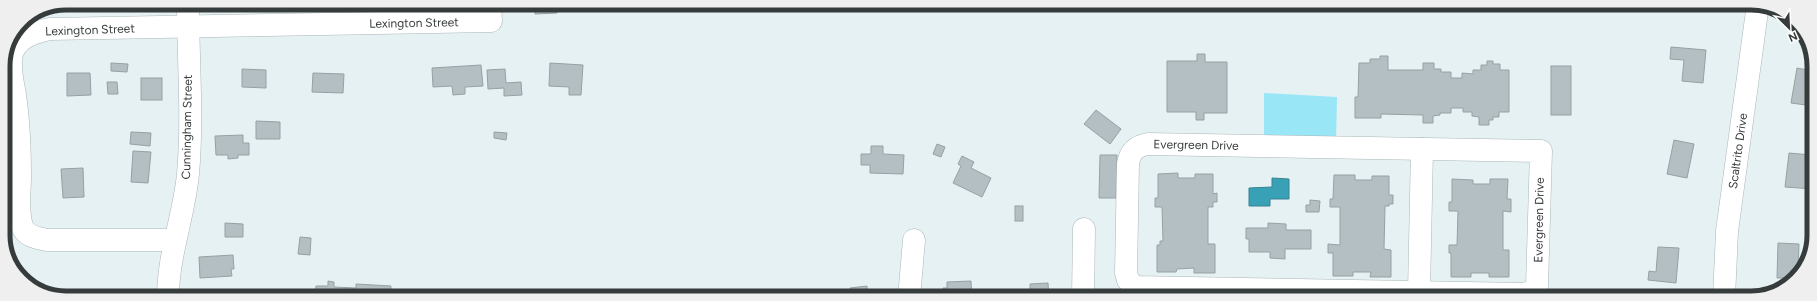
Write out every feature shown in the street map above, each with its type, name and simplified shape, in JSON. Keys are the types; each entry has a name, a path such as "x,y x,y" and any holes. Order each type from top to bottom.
{"street":[{"name":"Cunningham Street","path":"168,291 169,268 185,196 190,150 188,10"},
{"name":"Lexington Street","path":"175,240 47,240 36,238 27,234 22,227 20,216 20,151 17,104 12,64 13,50 23,38 34,32 50,29 491,21 490,10"},
{"name":"Scaltrito Drive","path":"1724,291 1727,231 1757,10"},
{"name":"Evergreen Drive","path":"1208,291 1142,288 1135,287 1130,284 1126,273 1129,160 1133,150 1140,146 1148,144 1540,151 1538,280 1537,286 1531,291"},
{"path":"1419,291 1422,149"},
{"path":"1083,291 1084,229"},
{"path":"910,291 914,240"}],"shaded area":[{"path":"1264,93 1337,97 1336,140 1264,141"},
{"path":"1272,178 1289,179 1289,199 1270,199 1270,206 1249,206 1249,188 1272,187"}],"building":[{"path":"535,10 557,10 557,13 535,14"},
{"path":"1671,47 1706,50 1703,83 1682,81 1684,60 1670,59"},
{"path":"1197,54 1205,54 1205,62 1227,62 1227,113 1204,113 1204,120 1196,120 1196,112 1167,112 1167,61 1197,61"},
{"path":"1380,56 1388,56 1388,70 1423,70 1423,63 1434,63 1434,69 1441,69 1441,72 1451,72 1451,78 1462,78 1462,73 1473,74 1473,70 1481,70 1481,65 1487,65 1487,61 1493,61 1493,64 1500,64 1500,70 1509,70 1509,112 1499,112 1499,117 1493,117 1493,120 1489,120 1489,125 1479,125 1479,117 1472,116 1472,112 1463,112 1463,108 1451,108 1451,113 1440,113 1440,115 1433,116 1433,123 1423,123 1423,115 1381,114 1381,118 1355,118 1355,97 1358,97 1359,63 1370,63 1370,59 1380,59"},
{"path":"111,63 128,64 127,72 111,71"},
{"path":"550,63 583,65 581,95 569,95 569,87 549,86"},
{"path":"481,65 483,86 465,87 465,94 453,95 452,86 433,87 432,68"},
{"path":"1551,66 1571,66 1571,115 1551,115"},
{"path":"1797,68 1807,70 1807,105 1791,103"},
{"path":"242,69 266,70 266,88 242,87"},
{"path":"505,69 506,83 521,82 522,95 504,96 504,88 488,89 487,70"},
{"path":"67,73 90,73 91,95 67,96"},
{"path":"313,73 344,74 343,93 312,92"},
{"path":"141,78 162,78 162,100 141,100"},
{"path":"107,82 117,82 118,94 108,94"},
{"path":"1096,110 1121,129 1110,144 1084,124"},
{"path":"256,121 280,122 280,139 256,139"},
{"path":"131,132 151,133 150,146 130,144"},
{"path":"494,132 507,133 506,140 494,138"},
{"path":"243,135 243,143 249,143 249,155 238,155 238,158 228,159 228,155 216,155 215,136"},
{"path":"1674,140 1694,144 1687,178 1667,174"},
{"path":"937,144 945,147 941,157 933,154"},
{"path":"871,146 883,146 883,154 904,155 903,174 870,173 870,165 861,165 861,154 871,154"},
{"path":"133,151 151,152 148,183 131,182"},
{"path":"1789,153 1807,155 1807,189 1785,187"},
{"path":"1100,155 1117,155 1116,198 1099,198"},
{"path":"962,156 974,162 971,168 991,178 982,197 953,183 961,166 958,164"},
{"path":"83,168 84,197 63,198 61,169"},
{"path":"1178,173 1178,178 1195,178 1195,174 1213,174 1213,194 1217,193 1217,202 1213,202 1213,207 1208,207 1208,244 1215,244 1215,273 1194,273 1194,268 1177,269 1176,272 1157,272 1157,245 1160,245 1160,241 1163,241 1162,207 1155,207 1155,198 1158,198 1158,174"},
{"path":"1334,175 1355,175 1355,180 1372,180 1372,176 1389,176 1389,195 1393,195 1393,204 1385,206 1384,249 1391,250 1391,277 1370,277 1371,272 1353,272 1353,276 1333,276 1333,253 1328,253 1328,244 1340,245 1340,207 1330,207 1330,199 1333,199"},
{"path":"1452,179 1473,180 1473,184 1490,184 1490,179 1508,179 1507,199 1511,199 1511,212 1503,211 1503,250 1509,250 1509,277 1489,277 1489,273 1471,273 1471,277 1451,277 1451,253 1449,253 1449,245 1457,245 1458,211 1449,211 1449,202 1452,202"},
{"path":"1310,200 1320,201 1319,212 1306,212 1306,205 1310,205"},
{"path":"1015,206 1023,206 1023,221 1015,221"},
{"path":"225,223 243,224 243,237 225,237"},
{"path":"1268,223 1286,224 1286,230 1311,230 1311,249 1285,249 1285,259 1270,258 1270,252 1249,252 1249,239 1246,239 1246,228 1268,228"},
{"path":"300,237 311,238 310,255 298,254"},
{"path":"1778,243 1799,244 1798,264 1786,278 1777,278"},
{"path":"1658,247 1679,248 1676,283 1648,280 1649,271 1656,272"},
{"path":"233,255 234,269 231,269 232,276 200,278 199,257"},
{"path":"328,281 334,282 334,287 356,288 356,284 391,286 391,291 316,291 316,286 328,286"},
{"path":"971,281 972,291 943,291 943,288 947,288 947,282"},
{"path":"1048,283 1049,291 1030,291 1030,284"},
{"path":"867,286 867,291 850,291 850,288"}]}
